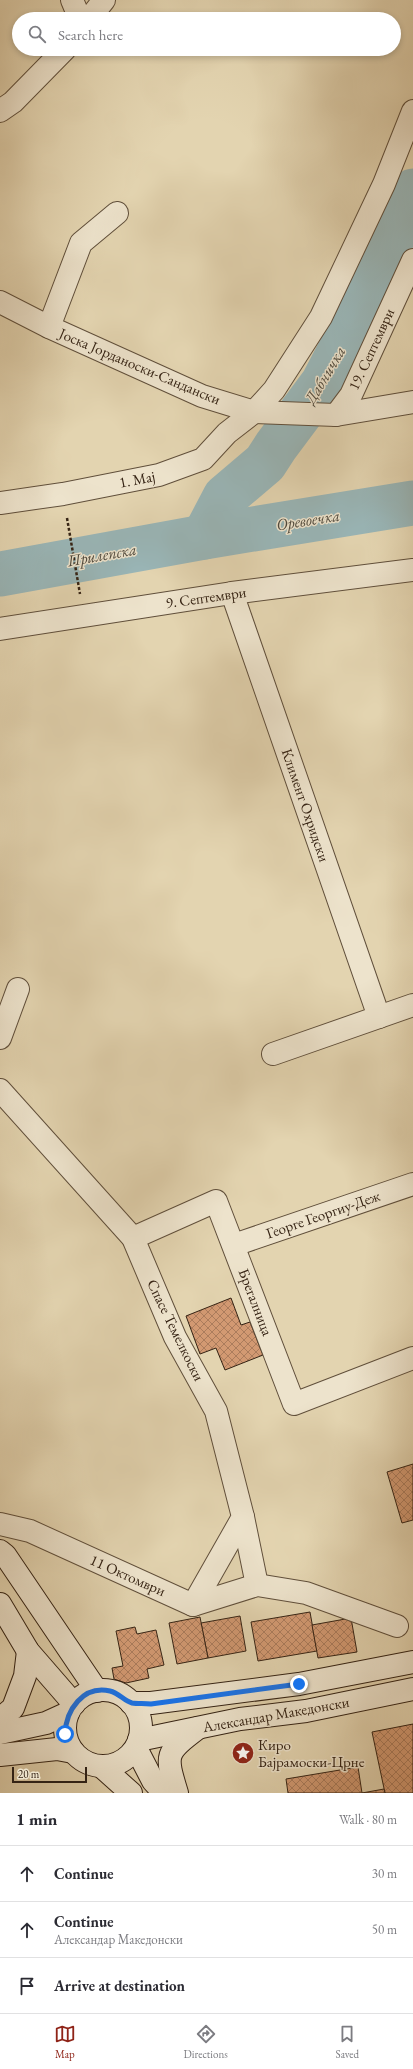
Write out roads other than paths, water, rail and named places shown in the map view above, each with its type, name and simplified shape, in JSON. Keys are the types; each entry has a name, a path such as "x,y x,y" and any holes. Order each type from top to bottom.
{"street":[{"path":"72,0 77,12"},
{"path":"95,12 104,0"},
{"path":"0,111 13,102 58,56"},
{"name":"1. Мај","path":"0,503 63,494 159,475 203,459 226,433 254,412 274,390 321,317 384,184 413,111"},
{"name":"Јоска Јорданоски-Сандански","path":"49,327 82,243 117,213"},
{"name":"19. Септември","path":"336,415 351,395 413,260"},
{"name":"Јоска Јорданоски-Сандански","path":"0,302 49,327 202,396 254,412 336,415"},
{"path":"336,415 413,402"},
{"name":"9. Септември","path":"0,629 84,614 413,570"},
{"name":"Климент Охридски","path":"232,593 379,1017"},
{"path":"0,1038 18,989"},
{"path":"273,1054 413,1005"},
{"name":"Спасе Темелкоски","path":"0,1090 134,1238 175,1337 216,1411 243,1517"},
{"name":"Георге Георгиу-Деж","path":"234,1245 413,1184"},
{"name":"Брегалница","path":"134,1238 216,1201 294,1404 413,1358"},
{"path":"243,1517 256,1585"},
{"path":"193,1605 243,1517"},
{"name":"11 Октомври","path":"0,1524 30,1531 193,1605"},
{"path":"0,1551 14,1568 97,1691"},
{"path":"193,1605 256,1585 306,1593 397,1626"},
{"path":"0,1604 28,1651 71,1709"},
{"path":"0,1719 13,1708 25,1676 28,1651"},
{"name":"Александар Македонски","path":"131,1703 151,1704 299,1684 413,1662"},
{"name":"Александар Македонски","path":"138,1744 240,1718 306,1711 413,1689"},
{"path":"0,1733 46,1723 71,1709 84,1695 97,1691 110,1691 121,1695 131,1703 138,1714 141,1727 138,1744 128,1758 116,1764 102,1767"},
{"path":"71,1709 65,1734 74,1752 86,1762 102,1767 131,1793"},
{"path":"177,1793 168,1760 172,1751 179,1743 198,1728"},
{"path":"138,1744 153,1781 164,1793"},
{"path":"0,1755 57,1749 74,1752"}],"waterway":[{"name":"Дабничка","path":"204,537 225,497 265,463 323,383 360,312 413,191"},
{"name":"Прилепска","path":"0,574 204,537 413,503"}],"place":[{"name":"Киро Бајрамоски-Црне","path":"243,1753"}],"water label":[{"name":"Оревоечка","path":"308,520"}]}
